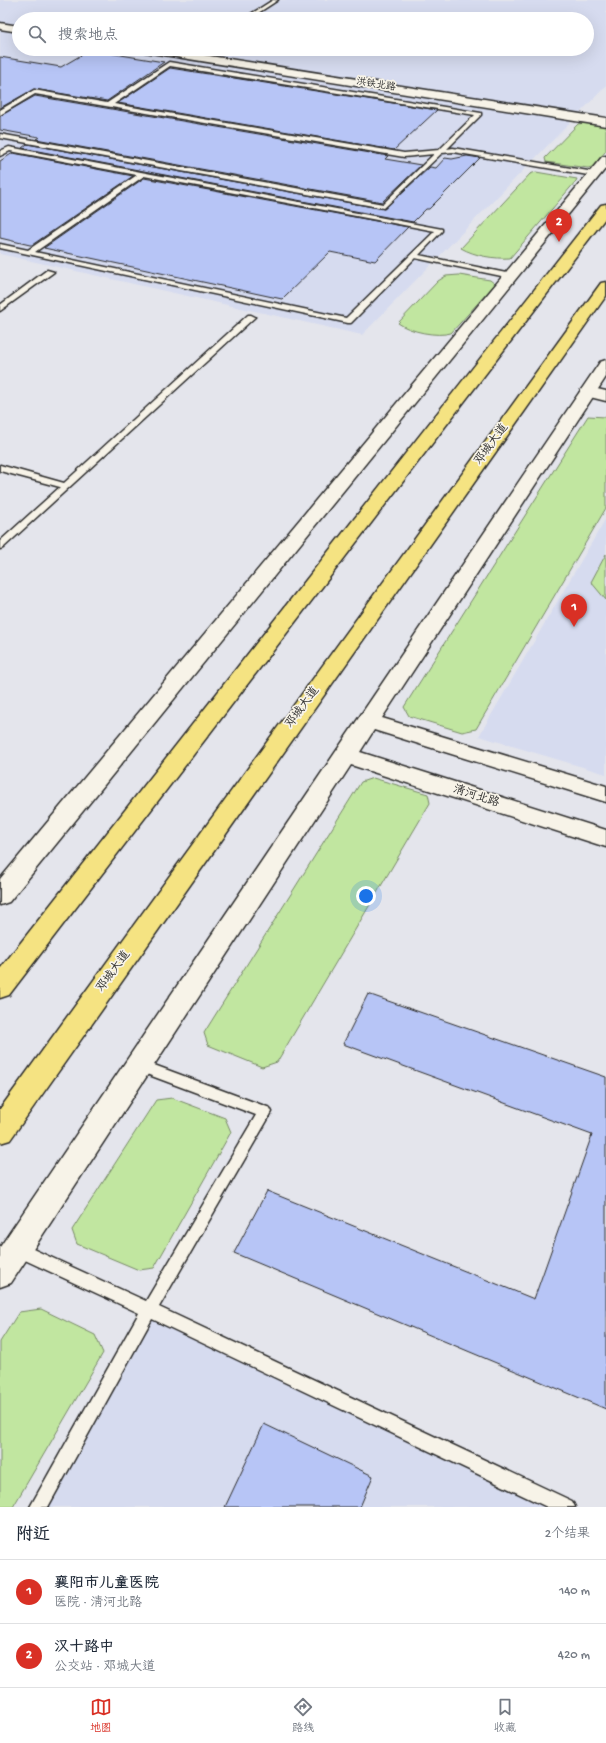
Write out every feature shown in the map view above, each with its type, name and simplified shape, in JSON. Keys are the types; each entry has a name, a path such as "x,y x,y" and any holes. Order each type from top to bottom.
{"highway":[{"path":"0,988 606,208"},
{"name":"邓城大道","path":"0,1131 606,286"}],"street":[{"path":"0,20 12,22"},
{"path":"0,26 12,28"},
{"name":"洪铁北路","path":"222,56 606,122"},
{"name":"洪铁北路","path":"225,56 606,115"},
{"path":"0,896 606,160"},
{"path":"0,1273 368,721 597,394 606,365"},
{"path":"368,721 606,794"},
{"name":"清河北路","path":"346,755 606,839"}],"lane":[{"path":"257,12 276,0"},
{"path":"0,136 384,206 479,114 169,64 108,105"},
{"path":"0,113 34,92 404,155 453,150 594,174"},
{"path":"0,154 8,149 440,230 348,320 0,246"},
{"path":"30,252 143,174"},
{"path":"414,256 511,276"},
{"path":"0,309 50,272"},
{"path":"0,546 251,317"},
{"path":"0,468 66,486"},
{"path":"39,1507 149,1310 265,1112 138,1065"},
{"path":"16,1249 149,1310 566,1507"}],"shaded area":[{"path":"0,0 606,0 606,86 362,335 0,254"},
{"path":"606,518 606,774 479,736"},
{"path":"149,1310 566,1507 39,1507"}],"green space":[{"path":"584,123 606,126 606,151 592,167 588,168 546,162 545,158 578,124"},
{"path":"536,172 577,179 510,258 485,256 472,253 461,248 530,174"},
{"path":"459,275 490,280 495,284 451,333 424,333 409,329 398,323 438,281 446,276"},
{"path":"588,416 606,417 606,508 476,729 462,732 409,716 404,707"},
{"path":"606,554 606,600 591,582"},
{"path":"373,778 428,794 430,803 277,1062 262,1067 208,1045 204,1033 361,782"},
{"path":"172,1098 225,1118 231,1132 154,1268 139,1270 77,1244 72,1230 156,1100"},
{"path":"41,1309 95,1335 103,1353 13,1507 0,1507 0,1342 19,1312"}],"building":[{"path":"80,56 127,56 164,62 107,101 34,89 0,108 0,57 61,67"},
{"path":"170,68 437,110 394,150 118,103"},
{"path":"35,96 388,156 385,159 421,165 382,202 36,139 39,137 0,130 0,116"},
{"path":"27,144 384,209 430,167 436,168 445,158 452,159 467,156 480,158 429,209 426,209 413,222 22,148"},
{"path":"13,153 133,176 30,245 0,238 0,161"},
{"path":"144,178 408,227 375,261 330,252 282,299 44,248"},
{"path":"368,994 606,1077 606,1409 234,1253 267,1191 534,1299 592,1135 343,1044"},
{"path":"264,1424 373,1476 360,1507 225,1507"}],"place":[{"name":"汉十路中","path":"559,242"},
{"name":"襄阳市儿童医院","path":"574,627"}]}
